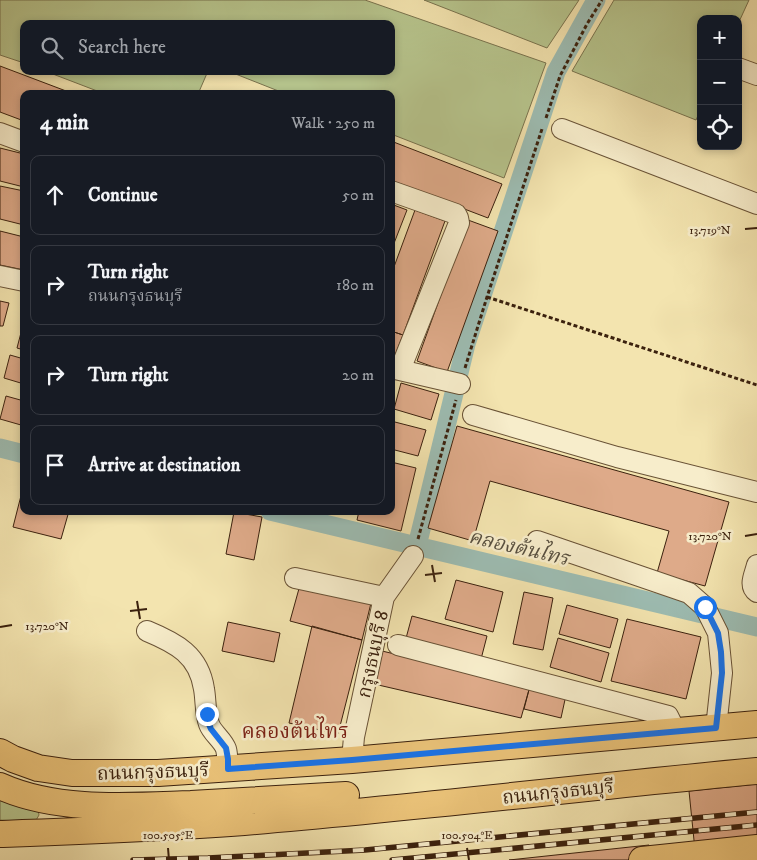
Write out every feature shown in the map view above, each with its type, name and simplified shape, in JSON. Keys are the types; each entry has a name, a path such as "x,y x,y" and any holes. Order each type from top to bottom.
{"main road":[{"name":"ถนนกรุงธนบุรี","path":"0,752 38,768 72,773 158,773 352,760 757,724"},
{"name":"ถนนกรุงธนบุรี","path":"0,834 243,822 757,771"},
{"path":"0,786 15,793 48,801 125,806 652,781"},
{"path":"642,860 757,848"}],"street":[{"path":"742,69 757,75"},
{"path":"562,129 757,204"},
{"path":"0,133 20,140"},
{"path":"395,193 456,214 459,223 396,369 460,384"},
{"path":"0,276 20,281"},
{"path":"473,415 617,456 757,492"},
{"path":"537,541 689,593 705,607 718,633 722,673 716,728"},
{"name":"กรุงธนบุรี 8","path":"352,760 354,737 384,597 413,556"},
{"path":"757,565 752,583 753,589 757,592"},
{"path":"295,578 384,597"},
{"path":"147,631 170,641 186,652 196,665 203,683 208,722 211,729 226,748 228,769"},
{"path":"398,645 668,716 676,732"}],"path":[{"path":"413,556 460,384 560,76 587,24 602,0"},
{"path":"487,297 757,385"}],"green space":[{"path":"0,0 365,0 546,63 504,178 395,136 395,90 276,90 238,75 395,75 395,20 20,20 20,62 0,55"},
{"path":"424,0 579,0 547,48"},
{"path":"614,0 749,0 742,15 697,15 696,120 572,71"},
{"path":"55,75 206,75 200,90 95,90"},
{"path":"0,792 37,805 39,815 35,822 0,820"}],"building":[{"path":"0,66 63,90 20,90 20,120 0,112"},
{"path":"395,143 502,184 488,218 395,183"},
{"path":"0,148 20,153 20,186 0,181"},
{"path":"0,186 20,190 20,224 0,219"},
{"path":"395,206 407,210 395,241"},
{"path":"415,210 445,221 403,335 395,332 395,264"},
{"path":"468,220 498,231 447,372 417,361"},
{"path":"0,231 20,236 20,269 0,265"},
{"path":"0,301 9,303 3,326 0,326"},
{"path":"395,332 403,335 395,355"},
{"path":"20,336 20,349 17,348"},
{"path":"10,355 20,358 20,383 4,378"},
{"path":"401,383 439,394 431,420 395,409"},
{"path":"6,396 20,400 20,425 0,419"},
{"path":"395,422 426,430 418,456 395,450"},
{"path":"457,426 729,502 705,586 657,573 669,531 490,481 473,541 428,528"},
{"path":"395,463 416,468 401,531 357,520 358,515 395,515"},
{"path":"20,500 20,515 68,515 61,539 13,527"},
{"path":"233,515 262,517 254,560 226,554"},
{"path":"456,580 503,592 493,632 445,619"},
{"path":"300,585 371,603 362,640 290,621"},
{"path":"524,592 553,598 543,650 513,644"},
{"path":"567,605 618,619 610,648 559,634"},
{"path":"412,616 487,636 480,663 405,642"},
{"path":"627,619 701,637 686,699 611,681"},
{"path":"228,622 280,633 274,662 222,651"},
{"path":"312,626 362,640 338,734 289,723"},
{"path":"558,638 609,653 601,682 550,667"},
{"path":"382,651 530,686 521,718 374,684"},
{"path":"530,686 566,695 561,718 524,709"},
{"path":"757,784 757,855 696,860 689,791"},
{"path":"649,845 650,860 509,860"}],"waterway":[{"path":"417,546 466,344 556,72 596,0"},
{"name":"คลองต้นไทร","path":"0,448 20,453"},
{"name":"คลองต้นไทร","path":"287,515 757,627"}],"railway":[{"path":"133,860 365,850 757,812"},
{"path":"392,860 757,825"}],"district":[{"name":"คลองต้นไทร","path":"295,731"}],"route":[{"path":"207,714 211,729 226,748 228,769 716,728 722,673 721,652 718,633 705,607"}]}
